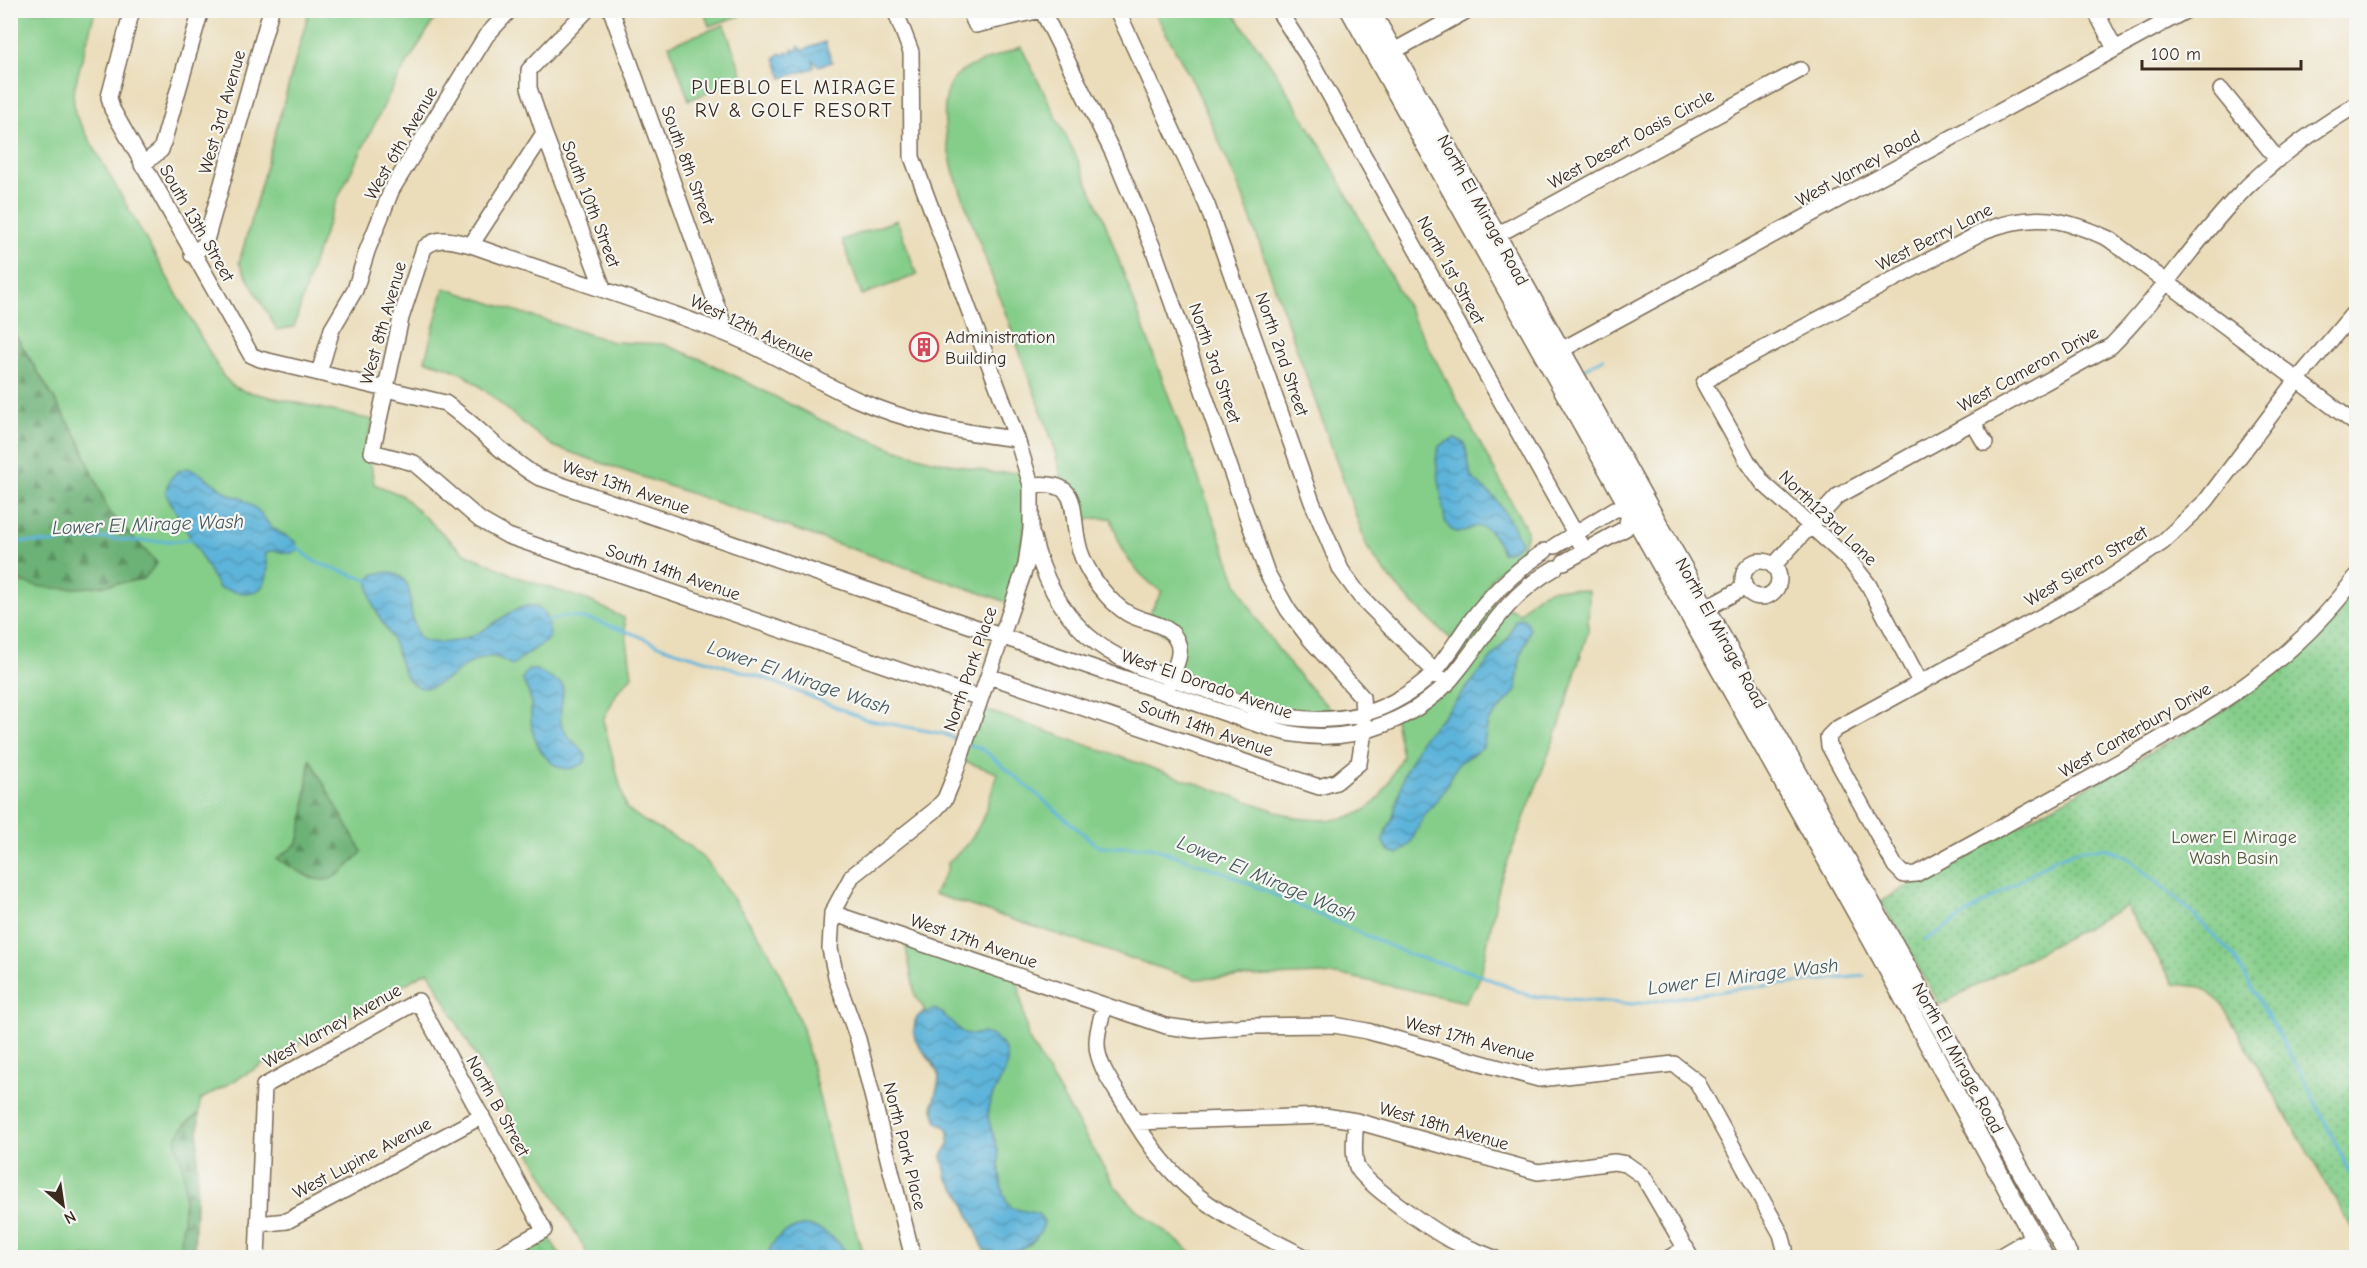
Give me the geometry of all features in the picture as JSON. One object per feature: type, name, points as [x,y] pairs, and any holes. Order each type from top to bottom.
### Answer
[{"type":"main road","name":"North El Mirage Road","points":[[1350,10],[1386,56],[1699,612],[2070,1257]]},
{"type":"main road","name":"North El Mirage Road","points":[[1370,10],[1386,56]]},
{"type":"main road","name":"North El Mirage Road","points":[[1699,612],[2045,1257]]},
{"type":"street","name":"South 13th Street","points":[[132,10],[109,98],[112,109],[192,255],[251,355]]},
{"type":"street","points":[[142,165],[161,150],[201,10]]},
{"type":"street","name":"West 3rd Avenue","points":[[192,255],[204,244],[271,10]]},
{"type":"street","name":"West 6th Avenue","points":[[319,373],[332,329],[355,290],[367,250],[392,189],[486,36],[510,10]]},
{"type":"street","points":[[471,245],[544,133],[529,88],[529,70],[587,10]]},
{"type":"street","name":"South 8th Street","points":[[611,10],[728,334]]},
{"type":"street","name":"North Park Place","points":[[895,10],[910,52],[912,157],[1017,439],[1031,485],[1031,529],[1026,565],[952,782],[939,805],[852,876],[831,913],[830,949],[837,981],[858,1039],[913,1257]]},
{"type":"street","points":[[969,10],[975,26],[1041,10]]},
{"type":"street","name":"North 3rd Street","points":[[1041,10],[1113,153],[1153,248],[1268,573],[1288,610],[1362,698],[1363,716]]},
{"type":"street","name":"North 2nd Street","points":[[1117,10],[1207,205],[1335,559],[1360,596],[1447,684]]},
{"type":"street","name":"North 1st Street","points":[[1278,10],[1315,68],[1585,551]]},
{"type":"street","points":[[1386,56],[1468,10]]},
{"type":"street","points":[[2095,10],[2115,49]]},
{"type":"street","name":"West Varney Road","points":[[1554,354],[2187,10]]},
{"type":"street","name":"West Desert Oasis Circle","points":[[1489,239],[1800,70]]},
{"type":"street","points":[[2221,90],[2278,160]]},
{"type":"street","name":"West Cameron Drive","points":[[1773,566],[1838,496],[2111,346],[2135,322],[2235,198],[2278,160],[2327,122],[2356,105]]},
{"type":"street","name":"South 10th Street","points":[[544,133],[603,288]]},
{"type":"street","name":"West Berry Lane","points":[[1704,383],[1716,374],[1986,230],[2005,223],[2047,218],[2076,223],[2109,238],[2356,424]]},
{"type":"street","name":"West 8th Avenue","points":[[372,452],[384,387],[401,318],[424,248],[433,240],[445,239],[471,245]]},
{"type":"street","name":"West 12th Avenue","points":[[471,245],[603,288],[728,334],[858,400],[888,411],[972,434],[1017,439]]},
{"type":"street","name":"West Sierra Street","points":[[1828,737],[1836,729],[2099,585],[2163,543],[2206,501],[2298,379],[2356,310]]},
{"type":"street","name":"West 13th Avenue","points":[[251,355],[445,403],[472,423],[506,456],[538,477],[1003,635]]},
{"type":"street","name":"North123rd Lane","points":[[1704,383],[1748,462],[1763,483],[1850,561],[1868,584],[1920,682]]},
{"type":"street","points":[[1973,423],[1985,443]]},
{"type":"street","name":"South 14th Avenue","points":[[372,452],[414,463],[480,520],[508,536],[980,698]]},
{"type":"street","points":[[1031,485],[1059,486],[1069,494],[1074,508],[1078,544],[1094,579],[1126,613],[1172,632],[1179,645],[1180,654],[1169,684]]},
{"type":"street","name":"West El Dorado Avenue","points":[[1003,635],[1295,718],[1363,716],[1410,693],[1434,672],[1445,661],[1471,621],[1492,595],[1524,565],[1575,532],[1616,510],[1638,504]]},
{"type":"street","name":"West El Dorado Avenue","points":[[1031,529],[1041,568],[1071,619],[1105,648],[1169,684],[1245,720],[1294,734],[1364,732],[1417,708],[1447,684],[1506,604],[1519,591],[1559,565],[1626,528],[1638,504]]},
{"type":"street","points":[[1762,561],[1773,566],[1779,581],[1769,595],[1758,597],[1745,587],[1744,575],[1750,565],[1762,561]]},
{"type":"street","name":"West Canterbury Drive","points":[[1828,737],[1829,746],[1895,867],[1904,875],[1916,874],[2221,704],[2278,661],[2340,599],[2356,577]]},
{"type":"street","points":[[1699,612],[1745,587]]},
{"type":"street","name":"South 14th Avenue","points":[[989,676],[1319,787],[1336,782],[1351,772],[1359,762],[1364,732],[1363,716]]},
{"type":"street","name":"West 17th Avenue","points":[[831,913],[1167,1026],[1194,1030],[1250,1026],[1334,1025],[1367,1031],[1539,1079],[1674,1064],[1697,1082],[1781,1234],[1785,1249],[1783,1257]]},
{"type":"street","name":"West Varney Avenue","points":[[258,1224],[264,1086],[418,1001]]},
{"type":"street","name":"North B Street","points":[[418,1001],[544,1230],[496,1257]]},
{"type":"street","points":[[1104,1006],[1096,1043],[1100,1059],[1135,1122],[1166,1167],[1194,1194],[1225,1216],[1307,1257]]},
{"type":"street","name":"West Lupine Avenue","points":[[258,1224],[287,1221],[482,1116]]},
{"type":"street","name":"West 18th Avenue","points":[[1135,1122],[1325,1116],[1356,1121],[1538,1172],[1614,1162],[1626,1164],[1643,1176],[1688,1253]]},
{"type":"street","points":[[1356,1121],[1355,1152],[1357,1166],[1362,1176],[1379,1192],[1450,1240],[1494,1257]]},
{"type":"street","points":[[257,1257],[258,1224]]},
{"type":"street","points":[[1997,1257],[2033,1237]]},
{"type":"street","points":[[1669,1257],[1688,1253]]},
{"type":"green space","points":[[11,11],[95,11],[73,93],[75,114],[223,376],[233,386],[244,391],[373,420],[365,448],[370,457],[374,484],[401,495],[463,552],[520,578],[590,601],[624,618],[632,676],[618,691],[603,720],[626,808],[644,821],[690,846],[708,863],[766,946],[803,1029],[835,1164],[864,1257],[589,1257],[428,971],[200,1100],[199,1113],[181,1130],[176,1141],[184,1176],[184,1211],[179,1257],[11,1257],[10,575],[22,584],[157,563],[109,512],[78,438],[11,328]],"holes":[[[310,760],[312,879],[278,859],[294,846],[300,837]]]},
{"type":"green space","points":[[309,11],[443,11],[434,20],[395,83],[336,202],[313,263],[294,327],[277,330],[239,263]]},
{"type":"green space","points":[[704,11],[738,11],[740,16],[709,26]]},
{"type":"green space","points":[[1154,11],[1232,11],[1271,65],[1321,146],[1527,531],[1523,549],[1492,578],[1482,598],[1520,613],[1543,592],[1558,589],[1589,591],[1588,631],[1561,721],[1500,882],[1482,969],[1477,984],[1465,1002],[1346,976],[1320,974],[1194,979],[934,894],[948,868],[948,862],[968,843],[981,822],[997,773],[961,760],[977,707],[1296,818],[1338,819],[1349,817],[1368,808],[1384,791],[1402,756],[1392,703],[1457,644],[1409,599],[1367,547],[1243,197],[1195,86]]},
{"type":"green space","points":[[724,25],[744,79],[689,100],[669,45]]},
{"type":"green space","points":[[1021,47],[1075,154],[1103,217],[1237,583],[1282,655],[1339,718],[1295,718],[1171,677],[1179,645],[1145,621],[1162,592],[1142,576],[1129,560],[1123,551],[1111,518],[1075,519],[1064,489],[1053,443],[954,173],[946,134],[945,105],[953,80],[961,72],[982,61]]},
{"type":"green space","points":[[897,220],[917,275],[862,295],[842,240]]},
{"type":"green space","points":[[444,288],[613,342],[663,344],[703,360],[823,421],[894,449],[932,460],[994,473],[1027,472],[1031,485],[1013,604],[555,447],[464,375],[425,360]]},
{"type":"green space","points":[[11,328],[78,438],[109,512],[157,563],[144,579],[93,587],[57,588],[40,587],[11,575]]},
{"type":"green space","name":"Lower El Mirage Wash Basin","points":[[2356,591],[2356,1235],[2221,1003],[2202,987],[2174,984],[2126,906],[1940,1005],[1881,901],[2209,720],[2287,661],[2340,610]]},
{"type":"green space","points":[[310,759],[362,852],[350,865],[331,879],[314,879],[277,859],[298,843],[304,816]]},
{"type":"green space","points":[[904,937],[1017,976],[1028,1038],[1114,1185],[1136,1209],[1198,1257],[985,1257],[984,1249],[961,1196],[947,1178],[942,1156],[949,1144],[948,1130],[937,1122],[932,1107],[940,1078],[915,1039],[915,1021],[925,1010],[915,995]]},
{"type":"green space","points":[[199,1113],[194,1257],[179,1257],[184,1211],[184,1176],[176,1141],[181,1130]]},
{"type":"green space","points":[[544,1230],[562,1257],[497,1258]]},
{"type":"water","points":[[825,42],[832,62],[819,66],[813,60],[814,68],[782,78],[775,58],[780,53],[784,55],[787,51],[792,53],[792,49],[796,51],[799,46],[803,50]]},
{"type":"water","points":[[1455,438],[1465,444],[1471,477],[1495,498],[1513,525],[1521,543],[1512,551],[1502,553],[1495,538],[1487,529],[1477,527],[1458,533],[1450,529],[1445,521],[1436,459],[1439,446]]},
{"type":"water","points":[[187,468],[196,471],[232,496],[240,497],[259,511],[271,527],[296,542],[298,550],[294,552],[269,551],[265,553],[266,578],[261,588],[256,591],[242,593],[219,588],[166,494],[172,477]]},
{"type":"water","points":[[389,572],[402,578],[408,586],[412,617],[420,639],[442,643],[464,639],[510,613],[531,606],[539,609],[546,618],[550,635],[546,641],[512,665],[495,657],[483,658],[472,662],[439,684],[429,688],[419,687],[410,681],[404,671],[392,639],[370,596],[369,580],[375,574]]},
{"type":"water","points":[[1522,617],[1530,629],[1520,658],[1516,691],[1488,722],[1483,747],[1458,764],[1444,791],[1424,816],[1410,844],[1398,854],[1389,851],[1382,841],[1393,817],[1404,774],[1423,737],[1508,638],[1515,620]]},
{"type":"water","points":[[528,670],[536,670],[562,684],[560,717],[562,727],[586,756],[585,762],[576,767],[568,769],[553,764],[541,751],[532,728],[530,696],[522,679]]},
{"type":"water","points":[[934,1009],[942,1013],[964,1034],[983,1033],[994,1037],[1003,1046],[1007,1055],[1004,1074],[990,1101],[988,1111],[998,1151],[1002,1188],[1011,1208],[1039,1214],[1044,1222],[1041,1231],[1028,1245],[1012,1252],[1002,1253],[984,1249],[961,1196],[947,1178],[942,1156],[949,1144],[948,1130],[937,1122],[934,1106],[939,1082],[938,1073],[916,1040],[914,1033],[918,1016]]},
{"type":"water","points":[[802,1226],[817,1228],[830,1235],[849,1257],[767,1257],[772,1245],[780,1236]]},
{"type":"waterway","points":[[1586,368],[1604,358]]},
{"type":"waterway","name":"Lower El Mirage Wash","points":[[10,541],[49,543],[104,538],[132,541],[177,541],[195,538]]},
{"type":"waterway","name":"Lower El Mirage Wash","points":[[296,546],[315,562],[370,581]]},
{"type":"waterway","name":"Lower El Mirage Wash","points":[[543,622],[566,616],[593,620],[663,647],[767,679],[865,719],[944,734],[961,741]]},
{"type":"waterway","name":"Lower El Mirage Wash","points":[[970,745],[984,750],[1099,847],[1151,847],[1225,873],[1410,955],[1475,973],[1530,996],[1633,1004],[1737,989],[1864,976]]},
{"type":"waterway","name":"Lower El Mirage Wash","points":[[1925,940],[2053,860],[2080,850],[2104,848],[2126,856],[2182,903],[2233,955],[2302,1075],[2356,1185]]},
{"type":"place","name":"Administration Building","points":[[924,347]]},
{"type":"district","name":"PUEBLO EL MIRAGE RV & GOLF RESORT","points":[[794,98]]}]
